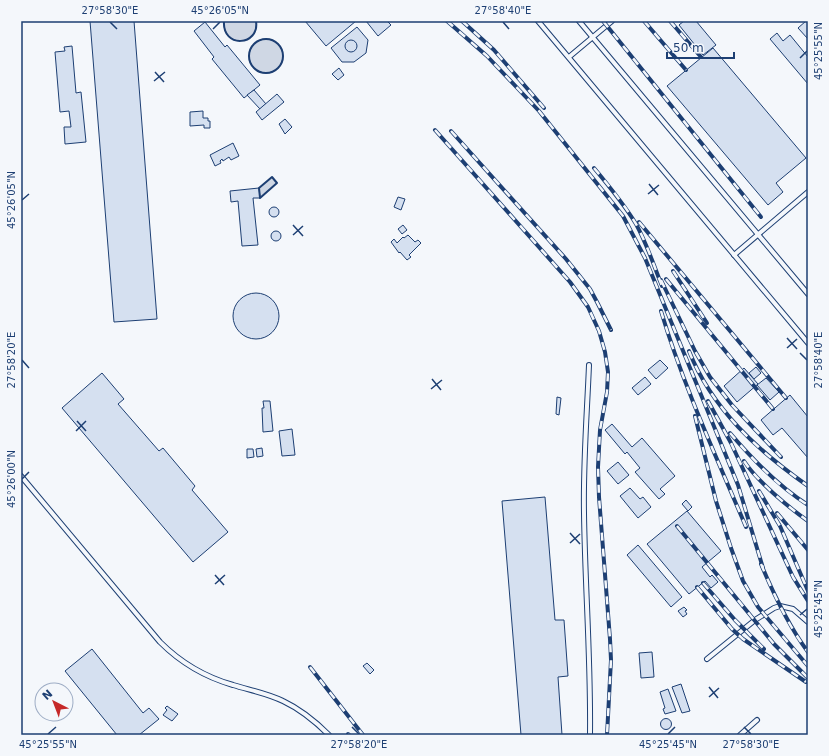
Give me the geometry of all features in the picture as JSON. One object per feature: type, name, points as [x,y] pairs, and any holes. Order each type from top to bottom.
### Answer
[{"type":"lane","points":[[538,21],[808,343]]},
{"type":"lane","points":[[579,21],[808,294]]},
{"type":"lane","points":[[568,57],[612,21]]},
{"type":"lane","points":[[734,255],[808,192]]},
{"type":"lane","points":[[589,365],[584,461],[584,512],[590,648],[590,735]]},
{"type":"lane","points":[[21,476],[160,642],[176,658],[206,675],[270,696],[286,703],[307,716],[329,735]]},
{"type":"lane","points":[[707,659],[755,620],[774,608],[780,606],[793,609],[808,622]]},
{"type":"lane","points":[[740,735],[757,720]]},
{"type":"shaded area","points":[[224,21],[256,21],[256,29],[247,39],[241,41],[234,40],[225,30]]},
{"type":"shaded area","points":[[266,39],[278,44],[283,56],[278,68],[266,73],[254,68],[249,56],[254,44]]},
{"type":"shaded area","points":[[272,177],[277,183],[260,198],[259,188]]},
{"type":"building","points":[[90,21],[134,21],[157,319],[114,322]]},
{"type":"building","points":[[305,21],[356,21],[326,46]]},
{"type":"building","points":[[366,21],[387,21],[391,25],[378,36]]},
{"type":"building","points":[[684,21],[696,21],[716,45],[703,55],[679,25]]},
{"type":"building","points":[[808,21],[808,39],[798,28]]},
{"type":"building","points":[[205,22],[225,47],[227,45],[260,85],[244,98],[212,59],[214,57],[194,31]]},
{"type":"building","points":[[357,27],[368,40],[366,53],[354,62],[342,62],[331,48]]},
{"type":"building","points":[[777,33],[783,41],[790,35],[808,57],[808,84],[770,39]]},
{"type":"building","points":[[349,40],[353,40],[357,46],[353,52],[349,52],[345,48],[345,44]]},
{"type":"building","points":[[72,46],[76,93],[81,92],[86,142],[65,144],[64,127],[71,127],[69,111],[60,112],[55,52],[65,51],[64,47]]},
{"type":"building","points":[[713,48],[806,158],[776,183],[783,192],[768,205],[667,86]]},
{"type":"building","points":[[339,68],[344,75],[338,80],[332,74]]},
{"type":"building","points":[[254,90],[266,104],[260,109],[247,95]]},
{"type":"building","points":[[277,94],[284,102],[262,120],[256,112]]},
{"type":"building","points":[[203,111],[203,118],[208,118],[208,121],[210,121],[210,128],[204,128],[204,125],[190,126],[190,112]]},
{"type":"building","points":[[285,119],[292,127],[285,134],[279,124]]},
{"type":"building","points":[[233,143],[239,156],[231,160],[229,157],[223,161],[222,159],[220,161],[221,163],[215,166],[210,155]]},
{"type":"building","points":[[259,188],[260,198],[253,198],[258,245],[242,246],[238,201],[231,202],[230,191]]},
{"type":"building","points":[[398,197],[405,199],[401,210],[394,207]]},
{"type":"building","points":[[272,207],[276,207],[278,208],[278,216],[272,217],[269,214],[269,210]]},
{"type":"building","points":[[403,225],[407,230],[402,234],[398,229]]},
{"type":"building","points":[[274,231],[278,231],[280,232],[280,240],[274,241],[271,238],[271,234]]},
{"type":"building","points":[[408,235],[415,242],[418,240],[421,243],[409,255],[411,257],[407,260],[400,252],[399,253],[391,242],[394,239],[397,243],[403,237],[404,238]]},
{"type":"building","points":[[256,293],[269,297],[275,303],[279,316],[275,329],[269,335],[256,339],[243,335],[237,329],[233,316],[237,303],[243,297]]},
{"type":"building","points":[[660,360],[668,368],[656,379],[648,370]]},
{"type":"building","points":[[756,367],[761,373],[754,379],[749,373]]},
{"type":"building","points":[[744,368],[758,384],[737,402],[724,386]]},
{"type":"building","points":[[102,373],[124,399],[118,404],[159,451],[163,448],[195,486],[192,490],[228,532],[193,562],[62,408]]},
{"type":"building","points":[[645,377],[651,384],[638,395],[632,388]]},
{"type":"building","points":[[766,378],[779,392],[770,400],[757,385]]},
{"type":"building","points":[[790,395],[808,417],[808,458],[782,428],[773,435],[761,420]]},
{"type":"building","points":[[557,397],[561,398],[559,415],[556,414]]},
{"type":"building","points":[[263,401],[270,401],[273,431],[263,432]]},
{"type":"building","points":[[612,424],[632,447],[642,438],[675,476],[660,489],[665,494],[659,499],[635,472],[640,468],[627,452],[625,454],[605,430]]},
{"type":"building","points":[[292,429],[295,455],[282,456],[279,431]]},
{"type":"building","points":[[262,448],[263,456],[257,457],[256,449]]},
{"type":"building","points":[[247,449],[253,449],[254,457],[247,458]]},
{"type":"building","points":[[618,462],[629,475],[618,484],[607,471]]},
{"type":"building","points":[[630,488],[640,499],[643,497],[651,507],[638,518],[620,496]]},
{"type":"building","points":[[545,497],[555,620],[564,620],[568,676],[558,677],[562,735],[521,735],[502,501]]},
{"type":"building","points":[[686,500],[692,507],[688,511],[682,504]]},
{"type":"building","points":[[687,511],[721,551],[702,567],[710,577],[712,575],[718,582],[711,588],[705,581],[689,594],[647,544]]},
{"type":"building","points":[[638,545],[682,597],[671,607],[627,555]]},
{"type":"building","points":[[684,607],[687,610],[685,611],[687,614],[683,617],[678,611]]},
{"type":"building","points":[[92,649],[143,713],[149,708],[159,719],[139,735],[117,735],[65,671]]},
{"type":"building","points":[[652,652],[654,677],[641,678],[639,653]]},
{"type":"building","points":[[367,663],[374,670],[370,674],[363,666]]},
{"type":"building","points":[[681,684],[690,711],[682,713],[672,687]]},
{"type":"building","points":[[668,689],[676,711],[665,714],[663,709],[665,708],[660,692]]},
{"type":"building","points":[[167,706],[178,714],[172,721],[163,715],[167,710],[165,708]]},
{"type":"building","points":[[666,718],[670,720],[672,724],[670,728],[666,730],[662,728],[660,724],[662,720]]},
{"type":"railway","points":[[447,21],[487,56],[539,111],[623,216],[645,258],[738,485],[763,568]]},
{"type":"railway","points":[[462,21],[494,50],[544,108]]},
{"type":"railway","points":[[603,21],[761,217]]},
{"type":"railway","points":[[644,21],[686,70]]},
{"type":"railway","points":[[670,21],[701,57]]},
{"type":"railway","points":[[435,130],[570,282],[588,307],[599,331],[605,352],[608,372],[607,392],[600,430],[598,467],[611,660],[607,735]]},
{"type":"railway","points":[[451,131],[566,259],[590,289],[611,330]]},
{"type":"railway","points":[[594,168],[611,188],[636,224],[647,247],[662,286]]},
{"type":"railway","points":[[639,222],[786,398]]},
{"type":"railway","points":[[673,271],[707,323]]},
{"type":"railway","points":[[666,279],[773,409]]},
{"type":"railway","points":[[661,280],[695,351],[710,377],[732,405],[781,457]]},
{"type":"railway","points":[[661,311],[679,366],[746,527]]},
{"type":"railway","points":[[689,351],[710,392],[738,427],[789,473],[808,486]]},
{"type":"railway","points":[[708,401],[731,443],[793,577],[808,601]]},
{"type":"railway","points":[[695,416],[716,501],[743,581],[758,607],[808,666]]},
{"type":"railway","points":[[730,433],[766,472],[786,490],[808,505]]},
{"type":"railway","points":[[744,461],[773,493],[791,509],[808,521]]},
{"type":"railway","points":[[759,491],[780,526],[808,591]]},
{"type":"railway","points":[[777,513],[808,550]]},
{"type":"railway","points":[[677,526],[774,644],[808,678]]},
{"type":"railway","points":[[761,564],[782,610],[808,652]]},
{"type":"railway","points":[[703,583],[735,620],[764,649]]},
{"type":"railway","points":[[697,587],[732,629],[743,639],[806,682]]},
{"type":"railway","points":[[310,667],[363,735]]},
{"type":"wall","points":[[224,21],[225,30],[229,36],[234,40],[241,41],[252,35],[256,29],[256,21]]},
{"type":"wall","points":[[266,39],[278,44],[283,56],[278,68],[266,73],[254,68],[249,56],[254,44],[266,39]]},
{"type":"wall","points":[[272,177],[277,183],[260,198],[259,188],[272,177]]}]
